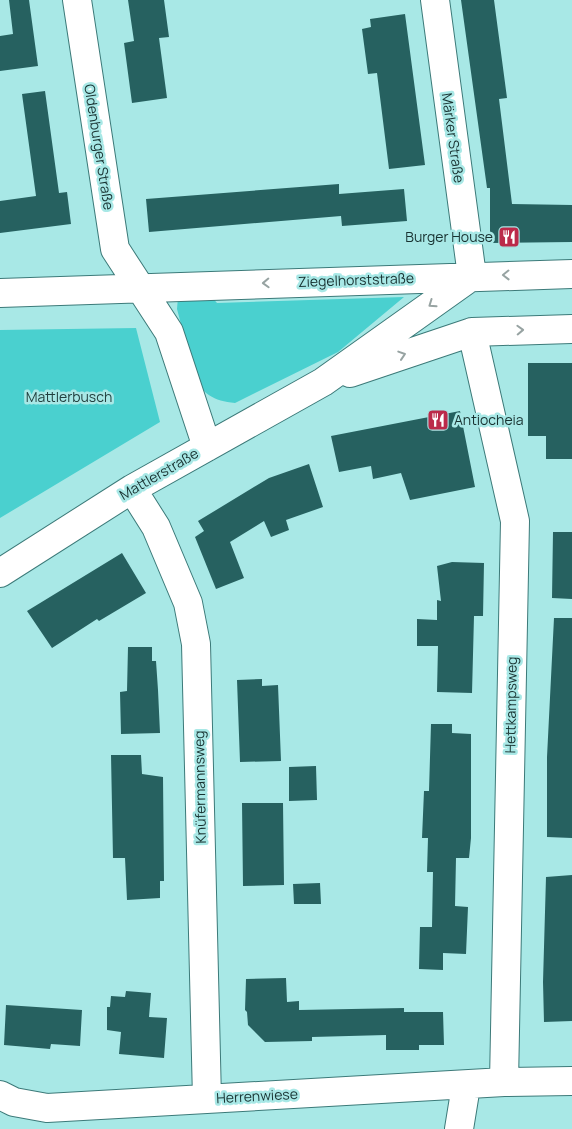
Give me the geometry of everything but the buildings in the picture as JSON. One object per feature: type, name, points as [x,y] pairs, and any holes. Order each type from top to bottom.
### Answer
[{"type":"street","name":"Oldenburger Straße","points":[[77,0],[115,249],[140,288]]},
{"type":"street","name":"Märker Straße","points":[[435,0],[472,276]]},
{"type":"street","name":"Ziegelhorststraße","points":[[0,293],[572,274]]},
{"type":"street","name":"Mattlerstraße","points":[[0,573],[132,489],[323,382],[472,276]]},
{"type":"street","points":[[140,288],[169,332],[207,447]]},
{"type":"street","name":"Mattlerstraße","points":[[323,382],[472,332],[572,328]]},
{"type":"street","name":"Hettkampsweg","points":[[472,332],[515,521],[504,1082]]},
{"type":"street","name":"Knüfermannsweg","points":[[132,489],[156,528],[188,603],[196,644],[207,1099]]},
{"type":"street","name":"Herrenwiese","points":[[0,1095],[48,1118],[207,1099],[466,1086],[504,1082],[572,1081]]},
{"type":"street","points":[[459,1129],[466,1086]]},
{"type":"green space","points":[[204,288],[217,303],[404,297],[338,352],[235,403],[209,395],[200,387],[194,374],[177,309],[178,297]]},
{"type":"green space","name":"Mattlerbusch","points":[[136,328],[160,422],[0,518],[0,330]]},
{"type":"place","name":"Burger House","points":[[509,237]]},
{"type":"place","name":"Antiocheia","points":[[438,420]]}]
